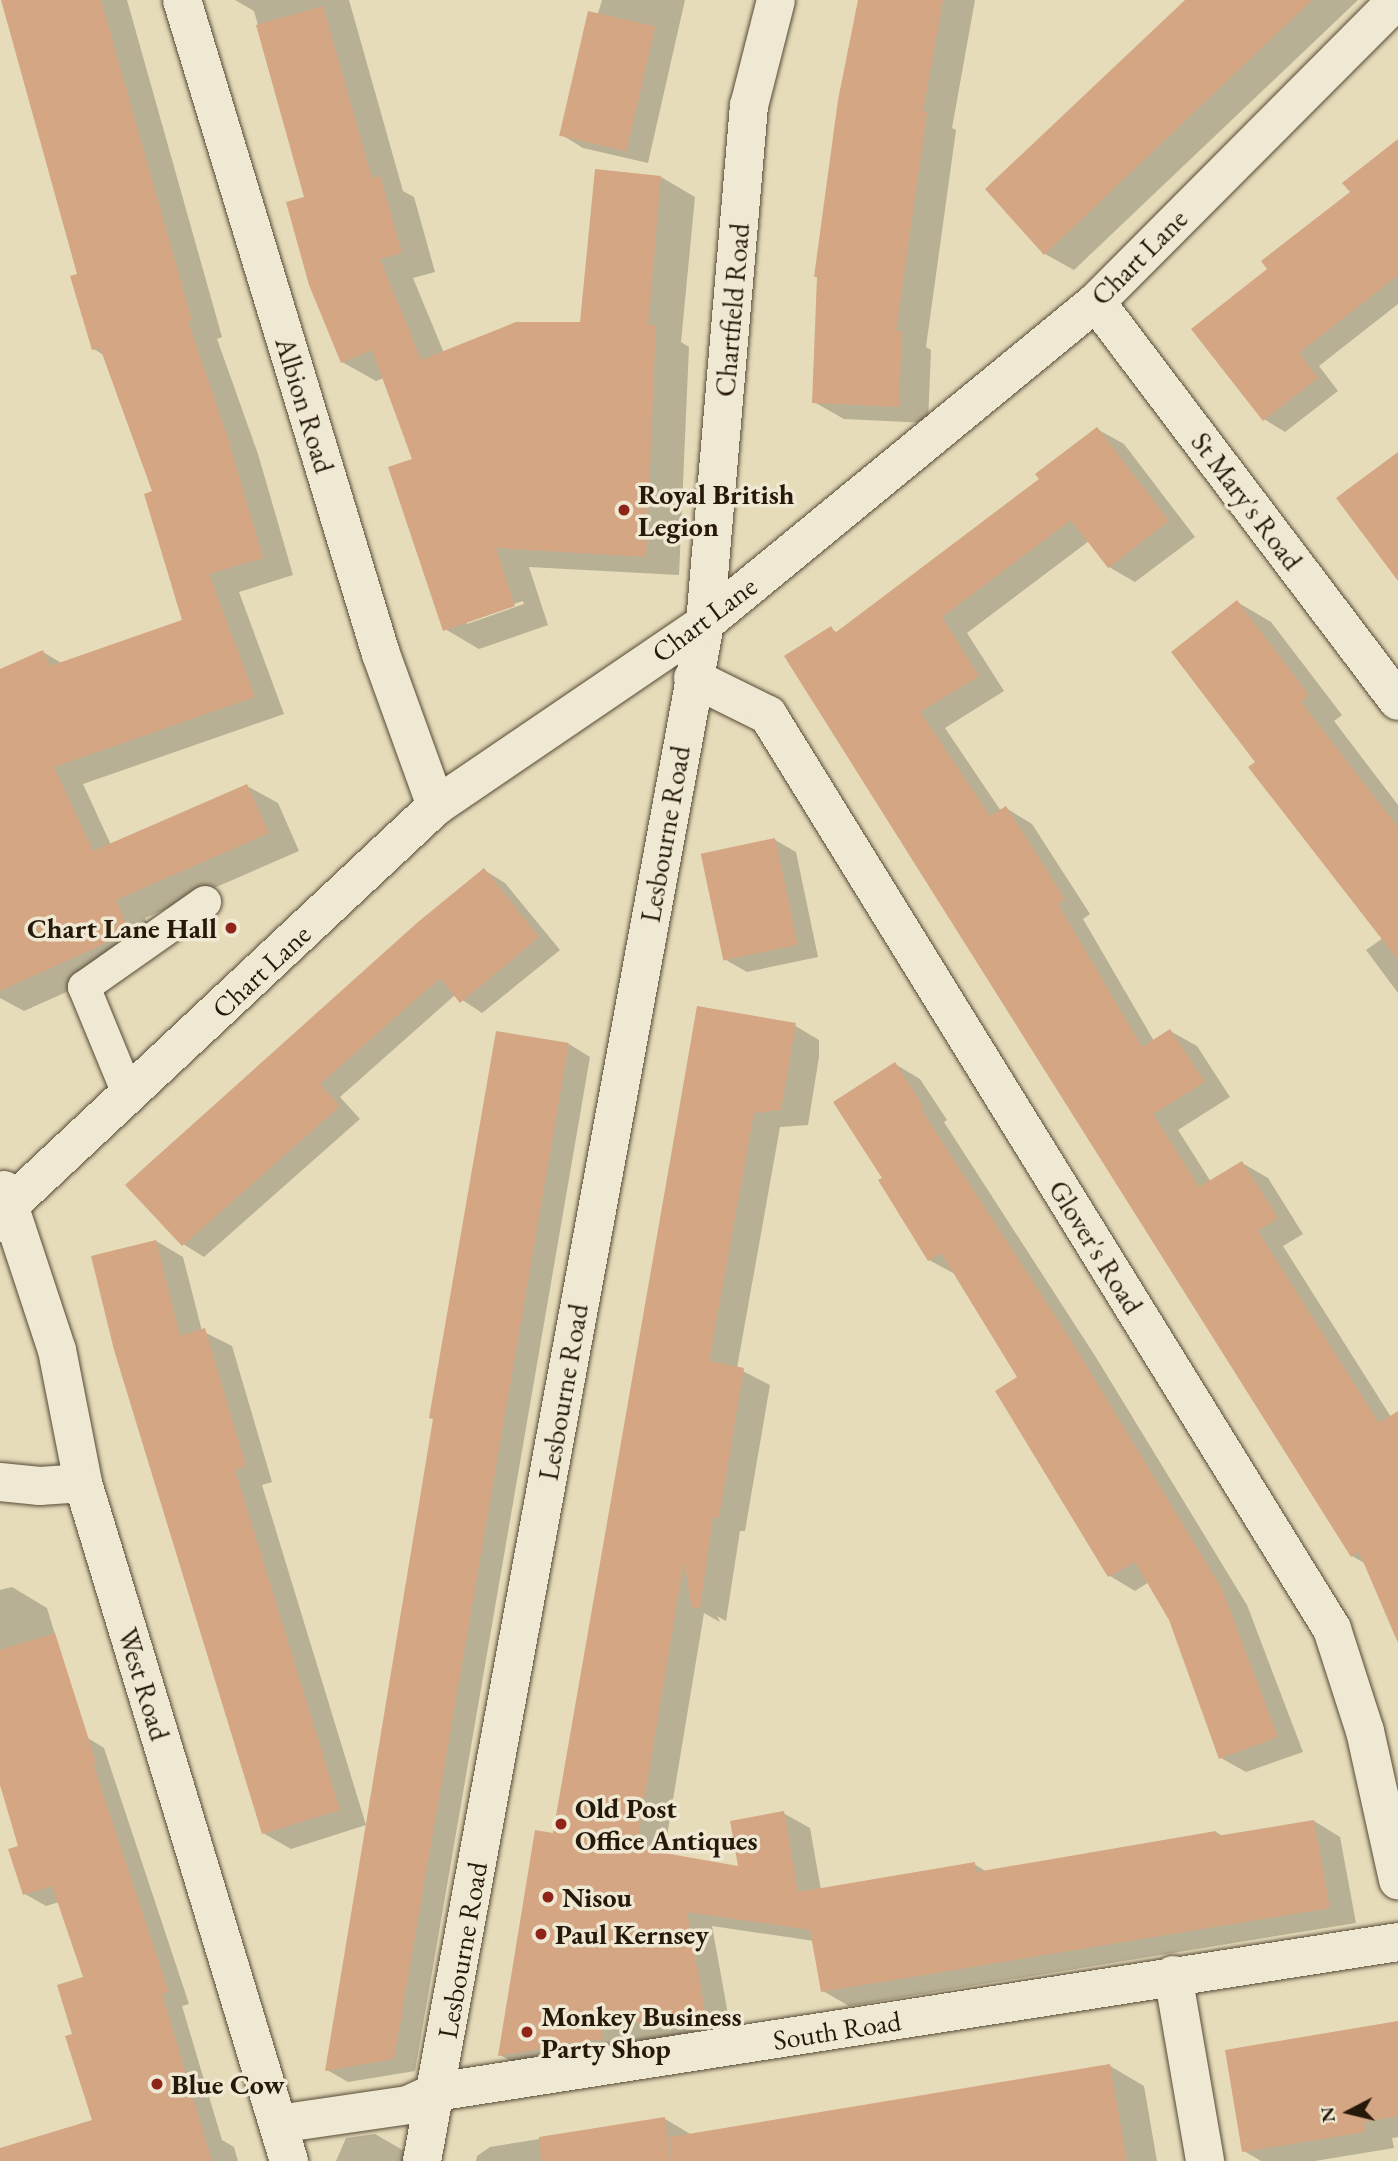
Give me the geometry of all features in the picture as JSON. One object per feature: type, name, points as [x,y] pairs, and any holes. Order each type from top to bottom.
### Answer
[{"type":"street","name":"Albion Road","points":[[182,0],[377,640],[436,806]]},
{"type":"street","name":"Chartfield Road","points":[[705,623],[749,106],[776,0]]},
{"type":"street","name":"Chart Lane","points":[[3,1203],[129,1096],[436,806],[705,623],[1096,302],[1396,0]]},
{"type":"street","name":"St Mary's Road","points":[[1096,302],[1398,701]]},
{"type":"street","name":"Lesbourne Road","points":[[422,2161],[705,623]]},
{"type":"street","name":"Glover's Road","points":[[693,678],[768,715],[1332,1629],[1364,1731],[1398,1880]]},
{"type":"street","name":"West Road","points":[[3,1203],[57,1350],[83,1483],[289,2161]]},
{"type":"street","points":[[0,1482],[40,1486],[83,1483]]},
{"type":"street","name":"South Road","points":[[278,2124],[408,2105],[436,2092],[473,2089],[1398,1941]]},
{"type":"street","points":[[1173,1975],[1205,2161]]},
{"type":"lane","points":[[129,1096],[84,987],[205,902]]},
{"type":"building","points":[[1,0],[101,0],[192,320],[188,321],[227,435],[263,558],[209,574],[255,697],[54,767],[93,851],[247,784],[269,833],[116,900],[130,932],[0,991],[0,669],[43,650],[50,666],[182,620],[144,494],[152,491],[100,348],[92,350],[70,276],[77,274]]},
{"type":"building","points":[[858,0],[943,0],[923,111],[927,112],[896,331],[902,331],[899,407],[812,403],[817,277],[814,277],[838,100]]},
{"type":"building","points":[[1185,0],[1312,0],[1044,255],[985,189]]},
{"type":"building","points":[[323,6],[372,178],[380,176],[402,253],[380,259],[421,360],[516,322],[580,322],[595,169],[661,176],[648,325],[656,325],[646,557],[496,548],[515,606],[443,631],[388,467],[412,459],[372,350],[341,363],[309,285],[286,202],[304,197],[256,25]]},
{"type":"building","points":[[588,11],[655,27],[626,151],[559,136]]},
{"type":"building","points":[[1398,139],[1398,275],[1299,353],[1318,378],[1263,421],[1191,329],[1267,269],[1261,261],[1350,192],[1342,183]]},
{"type":"building","points":[[1097,427],[1169,521],[1108,568],[1071,520],[942,617],[979,676],[920,712],[990,816],[1006,806],[1065,899],[1058,904],[1142,1047],[1170,1029],[1205,1082],[1153,1114],[1199,1187],[1242,1161],[1278,1218],[1258,1231],[1379,1423],[1398,1411],[1398,1643],[1359,1552],[1351,1557],[784,656],[831,626],[835,633],[1039,479],[1035,474]]},
{"type":"building","points":[[1398,452],[1398,581],[1336,498]]},
{"type":"building","points":[[1237,600],[1309,695],[1301,702],[1398,827],[1398,960],[1248,767],[1255,762],[1171,652]]},
{"type":"building","points":[[775,838],[798,945],[723,960],[701,854]]},
{"type":"building","points":[[484,868],[539,937],[460,1003],[440,978],[320,1084],[340,1106],[182,1246],[125,1185],[418,922]]},
{"type":"building","points":[[697,1006],[796,1023],[781,1110],[754,1113],[709,1361],[744,1368],[719,1517],[713,1517],[700,1608],[692,1608],[684,1562],[636,1848],[738,1866],[730,1821],[784,1811],[798,1892],[975,1862],[976,1872],[1216,1831],[1217,1836],[1314,1820],[1330,1908],[821,1992],[810,1930],[687,1912],[705,2011],[602,2029],[603,2039],[498,2056],[535,1830],[553,1833]]},
{"type":"building","points":[[496,1031],[569,1043],[394,2059],[325,2071],[433,1419],[429,1418]]},
{"type":"building","points":[[895,1062],[923,1106],[920,1108],[1072,1342],[1222,1589],[1278,1737],[1219,1759],[1169,1620],[1135,1562],[1108,1577],[995,1391],[1017,1377],[941,1253],[928,1261],[878,1180],[882,1178],[833,1102]]},
{"type":"building","points":[[156,1240],[180,1336],[205,1328],[246,1466],[235,1470],[340,1810],[262,1834],[114,1350],[91,1256]]},
{"type":"building","points":[[55,1633],[96,1762],[93,1763],[169,1992],[162,1994],[212,2161],[0,2161],[0,2148],[92,2120],[65,2036],[72,2034],[57,1985],[83,1977],[52,1886],[23,1895],[8,1849],[18,1846],[0,1785],[0,1650]]},
{"type":"building","points":[[1398,2021],[1398,2116],[1364,2122],[1365,2132],[1242,2152],[1225,2050]]},
{"type":"building","points":[[1110,2064],[1127,2161],[672,2161],[670,2137]]},
{"type":"building","points":[[665,2117],[671,2161],[541,2161],[539,2137]]},
{"type":"place","name":"Royal British Legion","points":[[624,510]]},
{"type":"place","name":"Chart Lane Hall","points":[[231,928]]},
{"type":"place","name":"Old Post Office Antiques","points":[[561,1824]]},
{"type":"place","name":"Nisou","points":[[548,1897]]},
{"type":"place","name":"Paul Kernsey","points":[[541,1934]]},
{"type":"place","name":"Monkey Business Party Shop","points":[[527,2032]]},
{"type":"place","name":"Blue Cow","points":[[157,2084]]}]
